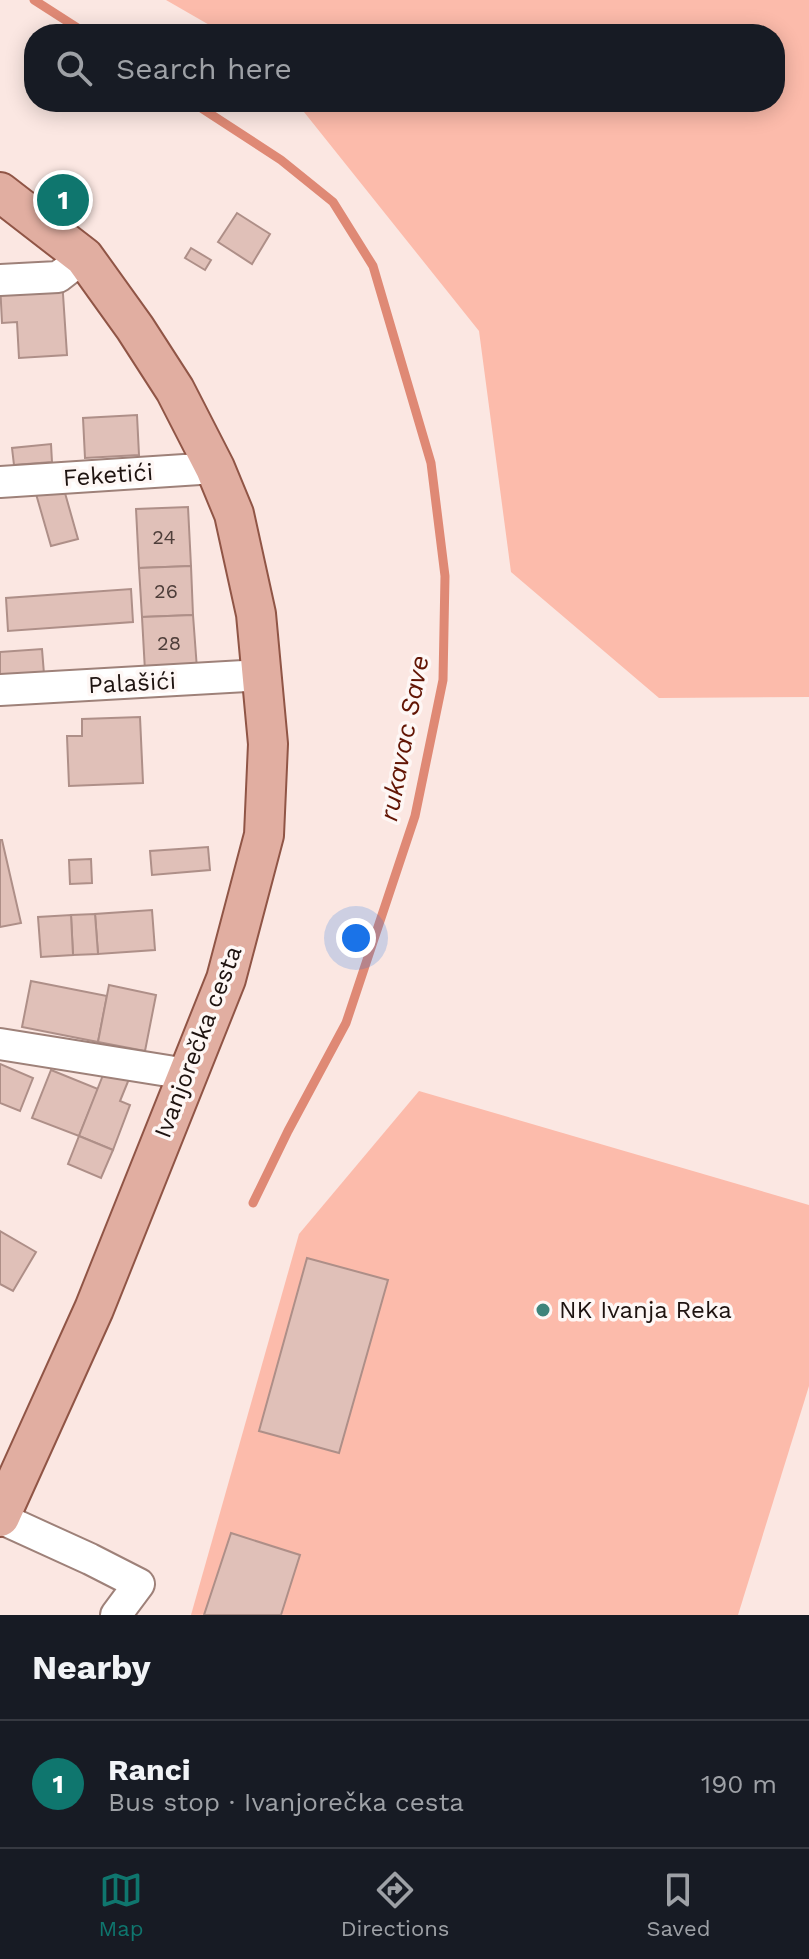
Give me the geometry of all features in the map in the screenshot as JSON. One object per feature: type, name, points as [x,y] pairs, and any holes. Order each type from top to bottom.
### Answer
[{"type":"main road","name":"Ivanjorečka cesta","points":[[0,192],[84,257],[175,390],[215,468],[234,514],[256,614],[268,744],[264,835],[226,979],[94,1309],[0,1518]]},
{"type":"street","points":[[0,280],[58,277],[84,257]]},
{"type":"street","name":"Feketići","points":[[0,482],[215,468]]},
{"type":"street","name":"Palašići","points":[[0,690],[263,675]]},
{"type":"street","points":[[0,1044],[187,1074]]},
{"type":"street","points":[[0,1518],[139,1584],[116,1615]]},
{"type":"shaded area","points":[[166,0],[809,0],[809,697],[659,698],[511,572],[479,331],[304,112],[785,112],[785,24],[208,24]]},
{"type":"shaded area","name":"NK Ivanja Reka","points":[[419,1091],[809,1205],[809,1386],[738,1615],[191,1615],[299,1234]]},
{"type":"building","points":[[237,213],[270,234],[252,264],[218,242]]},
{"type":"building","points":[[191,248],[211,260],[205,270],[185,258]]},
{"type":"building","points":[[62,279],[67,355],[19,358],[17,322],[2,323],[0,283]]},
{"type":"building","points":[[137,415],[139,455],[85,458],[83,418]]},
{"type":"building","points":[[51,444],[52,462],[14,465],[12,448]]},
{"type":"building","points":[[63,486],[78,539],[51,546],[36,494]]},
{"type":"building","points":[[188,507],[191,566],[139,568],[136,509]]},
{"type":"building","points":[[191,566],[193,615],[142,617],[139,568]]},
{"type":"building","points":[[131,589],[133,622],[8,631],[6,598]]},
{"type":"building","points":[[193,615],[197,669],[145,671],[142,617]]},
{"type":"building","points":[[42,649],[44,674],[0,678],[0,652]]},
{"type":"building","points":[[140,717],[143,783],[69,786],[67,736],[82,736],[82,719]]},
{"type":"building","points":[[0,840],[21,923],[0,927]]},
{"type":"building","points":[[208,847],[210,870],[152,875],[150,851]]},
{"type":"building","points":[[91,859],[92,883],[70,884],[69,860]]},
{"type":"building","points":[[152,910],[155,950],[98,954],[95,914]]},
{"type":"building","points":[[95,914],[98,954],[73,955],[71,915]]},
{"type":"building","points":[[71,915],[73,955],[41,957],[38,917]]},
{"type":"building","points":[[31,981],[107,996],[98,1042],[22,1027]]},
{"type":"building","points":[[109,985],[156,995],[145,1051],[98,1042]]},
{"type":"building","points":[[0,1064],[33,1078],[20,1111],[0,1103]]},
{"type":"building","points":[[51,1070],[98,1089],[79,1136],[32,1118]]},
{"type":"building","points":[[105,1070],[129,1079],[120,1101],[130,1105],[113,1150],[79,1136]]},
{"type":"building","points":[[79,1136],[113,1150],[101,1178],[68,1164]]},
{"type":"building","points":[[0,1231],[36,1252],[13,1291],[0,1284]]},
{"type":"building","points":[[307,1258],[388,1280],[339,1453],[259,1431]]},
{"type":"building","points":[[231,1533],[300,1555],[281,1615],[204,1615]]},
{"type":"waterway","name":"rukavac Save","points":[[34,0],[71,24]]},
{"type":"waterway","name":"rukavac Save","points":[[207,112],[281,160],[333,202],[373,266],[431,463],[445,576],[443,680],[415,816],[346,1023],[253,1203]]},
{"type":"place","name":"Ranci","points":[[63,200]]},
{"type":"place","name":"NK Ivanja Reka","points":[[543,1310]]}]
